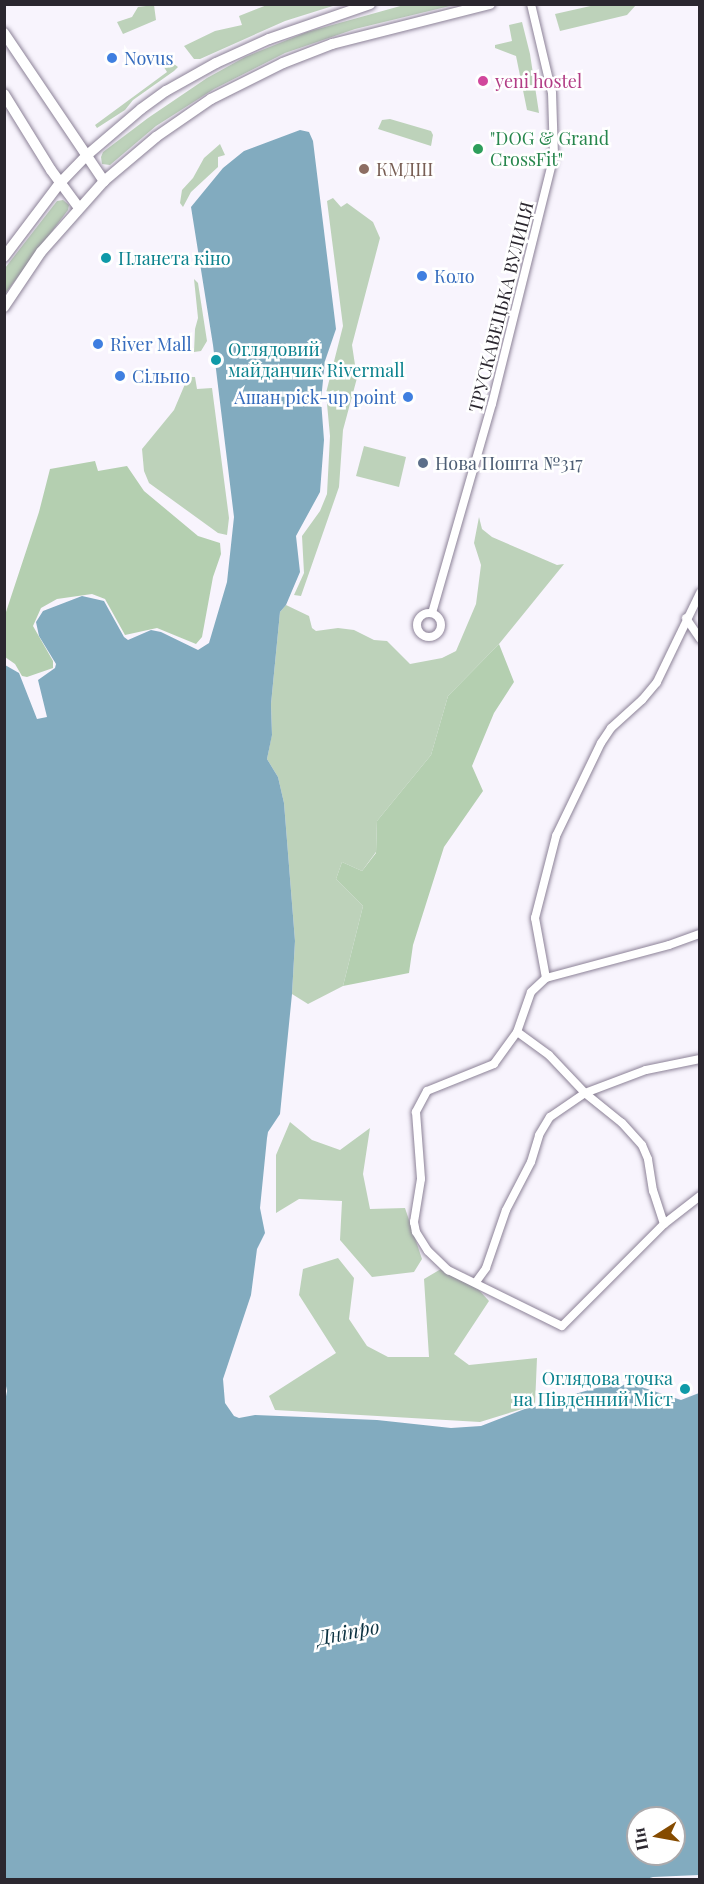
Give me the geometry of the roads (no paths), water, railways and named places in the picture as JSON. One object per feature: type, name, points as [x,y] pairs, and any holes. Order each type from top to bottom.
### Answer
[{"type":"main road","points":[[4,257],[60,183],[86,156],[141,109],[206,68],[298,27],[370,4]]},
{"type":"main road","points":[[4,306],[41,252],[104,181],[179,120],[216,96],[309,52],[369,34],[490,4]]},
{"type":"main road","points":[[4,33],[104,181]]},
{"type":"main road","points":[[4,94],[60,183],[79,208]]},
{"type":"street","name":"ТРУСКАВЕЦЬКА ВУЛИЦЯ","points":[[432,613],[492,404],[554,156],[552,93],[531,4]]},
{"type":"street","points":[[546,978],[535,918],[556,836],[601,743],[611,728],[642,700],[657,682],[699,593]]},
{"type":"street","points":[[686,618],[699,639]]},
{"type":"street","points":[[699,934],[669,945],[546,978],[531,992],[517,1032],[494,1064],[427,1091],[416,1112],[421,1179],[414,1210],[416,1232],[439,1264],[476,1282],[518,1307],[562,1326],[664,1224],[699,1196]]},
{"type":"street","points":[[517,1032],[549,1055],[585,1093],[622,1122],[642,1145],[648,1159],[653,1191],[664,1224]]},
{"type":"street","points":[[476,1282],[486,1268],[506,1210],[531,1162],[539,1135],[550,1117],[585,1093],[646,1070],[699,1059]]},
{"type":"water","name":"Дніпро","points":[[300,130],[309,132],[313,141],[336,329],[325,361],[321,400],[324,440],[320,492],[296,536],[300,572],[286,605],[280,612],[271,704],[272,735],[267,759],[278,777],[284,803],[295,941],[292,994],[280,1114],[268,1132],[267,1138],[260,1208],[265,1233],[257,1249],[251,1295],[223,1379],[225,1403],[234,1416],[239,1418],[255,1415],[377,1420],[451,1428],[481,1426],[535,1405],[600,1387],[632,1384],[681,1400],[699,1393],[699,1875],[653,1877],[643,1880],[5,1879],[4,1407],[7,1391],[4,1376],[5,665],[19,673],[37,719],[47,717],[38,680],[55,668],[56,664],[39,636],[36,622],[43,611],[82,596],[104,601],[124,637],[128,640],[151,630],[161,632],[198,650],[209,643],[227,582],[234,517],[213,345],[191,207],[223,168],[244,151]]},
{"type":"place","name":"Novus","points":[[112,58]]},
{"type":"place","name":"yeni hostel","points":[[483,81]]},
{"type":"place","name":"\"DOG & Grand CrossFit\"","points":[[478,149]]},
{"type":"place","name":"КМДШ","points":[[364,169]]},
{"type":"place","name":"Планета кіно","points":[[106,258]]},
{"type":"place","name":"Коло","points":[[422,276]]},
{"type":"place","name":"River Mall","points":[[98,344]]},
{"type":"place","name":"Оглядовий майданчик Rivermall","points":[[216,360]]},
{"type":"place","name":"Сільпо","points":[[120,376]]},
{"type":"place","name":"Ашан pick-up point","points":[[408,397]]},
{"type":"place","name":"Нова Пошта №317","points":[[423,463]]},
{"type":"place","name":"Оглядова точка на Південний Міст","points":[[685,1389]]}]
